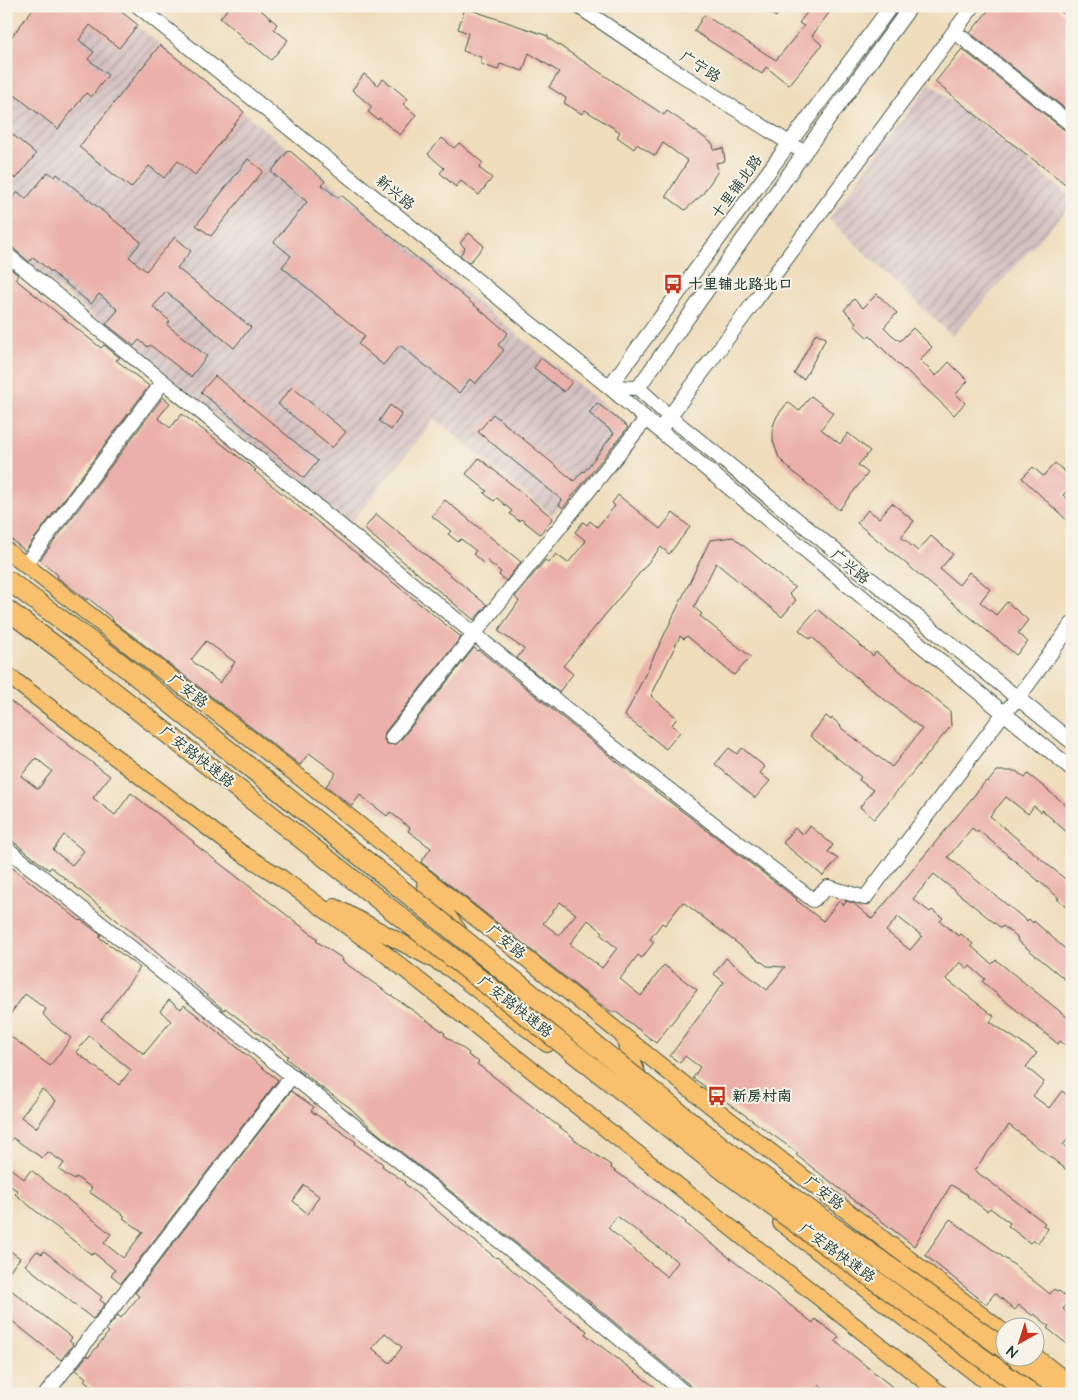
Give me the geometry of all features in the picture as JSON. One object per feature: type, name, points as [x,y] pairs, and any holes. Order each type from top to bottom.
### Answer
[{"type":"highway","name":"广安路快速路","points":[[6,579],[127,669],[722,1147],[996,1343]]},
{"type":"highway","name":"广安路快速路","points":[[6,609],[61,650],[724,1172],[1031,1394]]},
{"type":"highway","points":[[1030,1368],[1067,1394]]},
{"type":"main road","name":"广安路","points":[[6,550],[293,772],[710,1105],[996,1326]]},
{"type":"main road","points":[[6,674],[240,852],[280,877],[449,968],[1002,1394]]},
{"type":"main road","points":[[410,865],[487,967],[1031,1394]]},
{"type":"main road","points":[[280,877],[384,953],[941,1394]]},
{"type":"main road","points":[[622,1035],[643,1090]]},
{"type":"main road","points":[[1046,1365],[1072,1385]]},
{"type":"street","name":"新兴路","points":[[138,6],[610,387]]},
{"type":"street","name":"十里铺北路","points":[[610,387],[891,6]]},
{"type":"street","points":[[610,387],[638,388],[804,153],[911,6]]},
{"type":"street","points":[[659,430],[974,6]]},
{"type":"street","name":"广宁路","points":[[578,7],[652,56],[790,142],[804,153]]},
{"type":"street","points":[[955,32],[1072,126]]},
{"type":"street","points":[[6,254],[612,746],[813,900],[828,887],[865,898],[1003,714],[1018,698],[1072,624]]},
{"type":"street","points":[[25,565],[163,382]]},
{"type":"street","name":"广兴路","points":[[610,387],[659,430],[1072,769]]},
{"type":"street","name":"广兴路","points":[[638,388],[670,417],[1072,742]]},
{"type":"street","points":[[392,737],[646,419]]},
{"type":"street","points":[[6,848],[572,1299],[686,1394]]},
{"type":"street","points":[[46,1394],[292,1076]]},
{"type":"shaded area","points":[[113,6],[626,423],[552,515],[435,419],[350,524],[6,245],[6,54]]},
{"type":"shaded area","points":[[930,83],[1072,198],[1072,204],[952,336],[829,219]]},
{"type":"building","points":[[35,6],[114,6],[138,25],[119,48],[90,25],[79,40],[94,52],[88,59],[108,75],[91,97],[86,93],[58,129],[6,88],[6,44]]},
{"type":"building","points":[[230,6],[256,6],[277,24],[274,29],[288,40],[271,60],[251,43],[250,45],[239,36],[220,18]]},
{"type":"building","points":[[758,6],[782,6],[776,17]]},
{"type":"building","points":[[812,6],[834,6],[812,36],[822,45],[789,85],[766,67],[762,74],[694,31],[704,15],[776,60],[804,26],[799,23]]},
{"type":"building","points":[[992,6],[1054,6],[1072,20],[1072,114],[970,33]]},
{"type":"building","points":[[465,8],[548,36],[548,38],[664,115],[667,111],[679,119],[713,144],[714,150],[723,148],[725,161],[716,163],[718,171],[702,195],[685,210],[666,196],[688,161],[663,143],[655,156],[637,144],[634,149],[617,137],[620,132],[585,110],[582,114],[564,103],[566,98],[549,87],[559,72],[529,53],[523,71],[500,64],[498,70],[481,64],[481,57],[463,51],[468,33],[458,29]]},
{"type":"building","points":[[160,45],[244,112],[195,175],[178,161],[164,178],[149,166],[131,188],[79,147]]},
{"type":"building","points":[[962,49],[1072,134],[1072,189],[935,82]]},
{"type":"building","points":[[364,74],[378,85],[383,79],[408,99],[403,104],[416,115],[400,135],[379,118],[378,120],[368,112],[372,107],[352,90]]},
{"type":"building","points":[[6,129],[36,154],[16,179],[6,171]]},
{"type":"building","points":[[442,138],[454,148],[459,143],[483,163],[479,168],[492,178],[479,195],[461,181],[456,187],[440,173],[444,168],[428,154]]},
{"type":"building","points":[[289,150],[325,181],[322,185],[338,198],[341,195],[508,333],[498,345],[504,350],[475,384],[470,379],[459,393],[400,345],[383,365],[358,344],[365,336],[282,267],[291,256],[274,242],[307,202],[271,172]]},
{"type":"building","points":[[248,159],[263,171],[211,236],[196,225]]},
{"type":"building","points":[[48,172],[55,177],[57,174],[141,242],[129,257],[146,271],[175,237],[191,251],[177,268],[251,327],[234,348],[166,292],[153,307],[170,321],[167,325],[207,356],[191,377],[150,345],[148,347],[139,340],[134,346],[106,324],[118,310],[99,294],[91,304],[33,257],[29,262],[12,247],[6,245],[6,206],[18,192],[26,199]]},
{"type":"building","points":[[469,233],[484,246],[469,263],[460,255],[465,248],[460,243]]},
{"type":"building","points":[[6,265],[18,275],[15,279],[101,348],[104,345],[120,358],[116,360],[149,386],[25,551],[6,535]]},
{"type":"building","points":[[877,294],[897,313],[884,327],[892,335],[900,341],[913,328],[932,347],[920,360],[936,376],[949,362],[968,381],[956,394],[965,403],[954,415],[870,336],[868,338],[854,325],[856,322],[844,310],[854,299],[863,308]]},
{"type":"building","points":[[816,333],[826,338],[804,379],[794,374]]},
{"type":"building","points":[[541,358],[572,382],[564,392],[534,368]]},
{"type":"building","points":[[215,376],[318,461],[304,478],[201,392]]},
{"type":"building","points":[[292,387],[346,432],[332,448],[278,404]]},
{"type":"building","points":[[811,396],[833,413],[821,429],[840,444],[848,433],[870,451],[858,465],[868,473],[839,510],[779,458],[773,441],[773,426],[777,416],[788,402],[799,411]]},
{"type":"building","points":[[163,397],[170,403],[158,418],[170,428],[182,414],[256,470],[254,471],[461,637],[385,732],[384,740],[387,744],[395,745],[399,742],[474,648],[479,650],[616,761],[797,899],[823,921],[839,901],[844,905],[846,901],[853,903],[872,919],[986,781],[988,782],[997,771],[1016,771],[1025,778],[1028,774],[1072,810],[1072,837],[1042,810],[1041,812],[1034,806],[1028,814],[1006,797],[990,816],[1065,879],[1066,877],[1072,882],[1072,911],[978,830],[977,832],[972,828],[948,857],[1027,921],[1029,919],[1033,923],[1034,921],[1072,955],[1072,985],[1017,940],[1018,938],[1003,926],[1001,928],[934,874],[913,899],[930,912],[932,910],[943,918],[940,921],[959,936],[961,934],[973,944],[971,946],[992,964],[996,960],[1072,1021],[1072,1038],[1065,1045],[1060,1041],[1058,1044],[993,991],[982,981],[985,979],[970,966],[968,969],[960,962],[946,979],[994,1016],[990,1022],[1037,1053],[1026,1067],[1044,1082],[1033,1096],[1049,1108],[1062,1091],[1072,1099],[1072,1134],[1063,1145],[1072,1152],[1072,1174],[1009,1125],[974,1170],[1045,1223],[1043,1225],[1048,1229],[1037,1244],[1033,1240],[1030,1243],[1008,1226],[1010,1223],[990,1208],[987,1211],[968,1195],[951,1185],[914,1246],[796,1155],[798,1153],[693,1078],[700,1067],[685,1056],[680,1063],[670,1056],[724,982],[714,974],[726,958],[767,990],[785,967],[767,966],[683,902],[665,925],[662,923],[650,939],[654,942],[642,958],[638,955],[620,979],[641,996],[664,965],[697,990],[656,1043],[615,1011],[613,1013],[584,992],[421,862],[431,848],[408,831],[410,828],[390,812],[387,816],[360,795],[352,806],[326,786],[336,773],[309,753],[300,765],[112,620],[88,598],[87,600],[57,577],[58,575],[40,560]],"holes":[[[206,641],[235,662],[220,683],[191,660]],[[560,902],[576,914],[559,935],[543,923]],[[898,917],[922,936],[910,950],[886,931]],[[588,920],[603,932],[601,935],[617,948],[602,968],[570,944]]]},
{"type":"building","points":[[597,403],[628,427],[563,508],[559,505],[562,500],[478,432],[493,414],[574,481],[584,472],[614,433],[589,413]]},
{"type":"building","points":[[390,405],[402,414],[391,430],[379,421]]},
{"type":"building","points":[[479,458],[553,518],[540,534],[521,519],[519,521],[510,514],[512,511],[497,498],[494,501],[484,493],[487,491],[466,474]]},
{"type":"building","points":[[1055,463],[1072,478],[1072,486],[1063,495],[1072,503],[1072,525],[1022,478],[1033,467],[1043,476]]},
{"type":"building","points":[[618,495],[660,529],[673,513],[690,527],[669,554],[661,547],[563,666],[573,674],[559,692],[517,658],[524,649],[498,631],[519,601],[515,597],[545,560],[549,563],[556,554],[568,563],[586,541],[575,532],[583,522],[587,525],[590,521],[597,527],[615,506],[612,503]]},
{"type":"building","points":[[445,500],[521,562],[506,581],[499,575],[501,572],[486,560],[483,563],[473,554],[476,551],[461,539],[458,542],[448,534],[451,531],[432,516]]},
{"type":"building","points":[[892,503],[914,521],[901,537],[918,551],[931,536],[953,554],[940,569],[959,585],[969,572],[990,589],[980,602],[996,615],[1007,602],[1028,620],[1018,633],[1028,642],[1016,655],[857,523],[868,510],[879,518]]},
{"type":"building","points":[[376,514],[487,605],[474,620],[364,529]]},
{"type":"building","points":[[733,537],[795,588],[789,594],[796,600],[782,617],[716,563],[694,607],[702,614],[700,616],[751,657],[734,675],[687,636],[684,639],[680,636],[651,696],[677,718],[672,725],[680,732],[666,749],[625,716],[710,540]]},
{"type":"building","points":[[817,609],[873,656],[876,652],[950,711],[951,726],[874,819],[860,807],[873,790],[859,780],[861,777],[810,736],[826,716],[831,720],[832,718],[840,727],[892,767],[922,729],[856,677],[812,637],[810,639],[799,630]]},
{"type":"building","points":[[6,698],[110,776],[93,798],[115,815],[131,793],[318,939],[316,941],[343,959],[342,961],[445,1033],[444,1035],[479,1062],[477,1064],[573,1139],[686,1222],[813,1323],[815,1319],[839,1337],[835,1341],[901,1394],[830,1394],[819,1385],[811,1394],[697,1394],[692,1387],[578,1292],[376,1132],[349,1107],[318,1085],[286,1058],[288,1056],[225,1008],[224,1010],[51,867],[49,870],[6,836]],"holes":[[[36,758],[52,771],[38,789],[21,776]],[[64,835],[84,851],[72,865],[53,850]],[[617,1216],[678,1262],[667,1277],[608,1228]]]},
{"type":"building","points":[[729,748],[737,754],[742,748],[765,767],[760,773],[770,781],[755,798],[715,764]]},
{"type":"building","points":[[810,826],[833,845],[828,852],[838,859],[823,876],[783,843],[795,828],[803,834]]},
{"type":"building","points":[[6,863],[80,921],[101,935],[99,937],[140,968],[101,1020],[144,1054],[171,1021],[160,1011],[169,1000],[181,1009],[184,1005],[278,1080],[121,1283],[111,1275],[115,1270],[94,1253],[92,1255],[42,1216],[15,1194],[18,1191],[6,1183],[6,1165],[24,1179],[31,1170],[111,1234],[104,1243],[123,1258],[143,1232],[123,1218],[125,1216],[89,1192],[92,1188],[76,1177],[74,1180],[59,1170],[64,1163],[48,1152],[42,1158],[13,1138],[6,1146],[6,1033],[50,1066],[71,1038],[49,1021],[43,1014],[46,1009],[25,994],[6,1020]],"holes":[[[89,1036],[131,1070],[119,1085],[76,1052]],[[42,1089],[56,1101],[36,1128],[21,1117]]]},
{"type":"building","points":[[291,1091],[314,1107],[311,1111],[356,1142],[355,1144],[383,1164],[382,1166],[405,1182],[446,1218],[587,1331],[585,1334],[664,1394],[101,1394],[84,1380],[86,1378],[76,1370],[87,1355],[89,1357],[109,1332],[106,1330],[118,1315],[121,1318],[139,1296],[135,1293]],"holes":[[[304,1185],[319,1196],[308,1214],[293,1201]],[[385,1333],[402,1347],[390,1363],[372,1348]]]},
{"type":"building","points":[[950,1219],[1014,1265],[1050,1294],[1054,1289],[1070,1300],[1063,1309],[1072,1316],[1072,1348],[1047,1328],[1049,1326],[1046,1324],[1046,1318],[1039,1318],[1034,1314],[1033,1316],[1019,1305],[1015,1310],[995,1293],[986,1304],[925,1255]]},
{"type":"building","points":[[6,1248],[20,1258],[6,1275]]},
{"type":"building","points":[[37,1251],[42,1254],[44,1251],[102,1297],[100,1300],[105,1304],[93,1319],[25,1265]]},
{"type":"building","points":[[6,1286],[72,1338],[69,1341],[73,1344],[61,1360],[6,1316]]},
{"type":"place","name":"十里铺北路北口","points":[[673,284]]},
{"type":"place","name":"新房村南","points":[[717,1096]]}]
